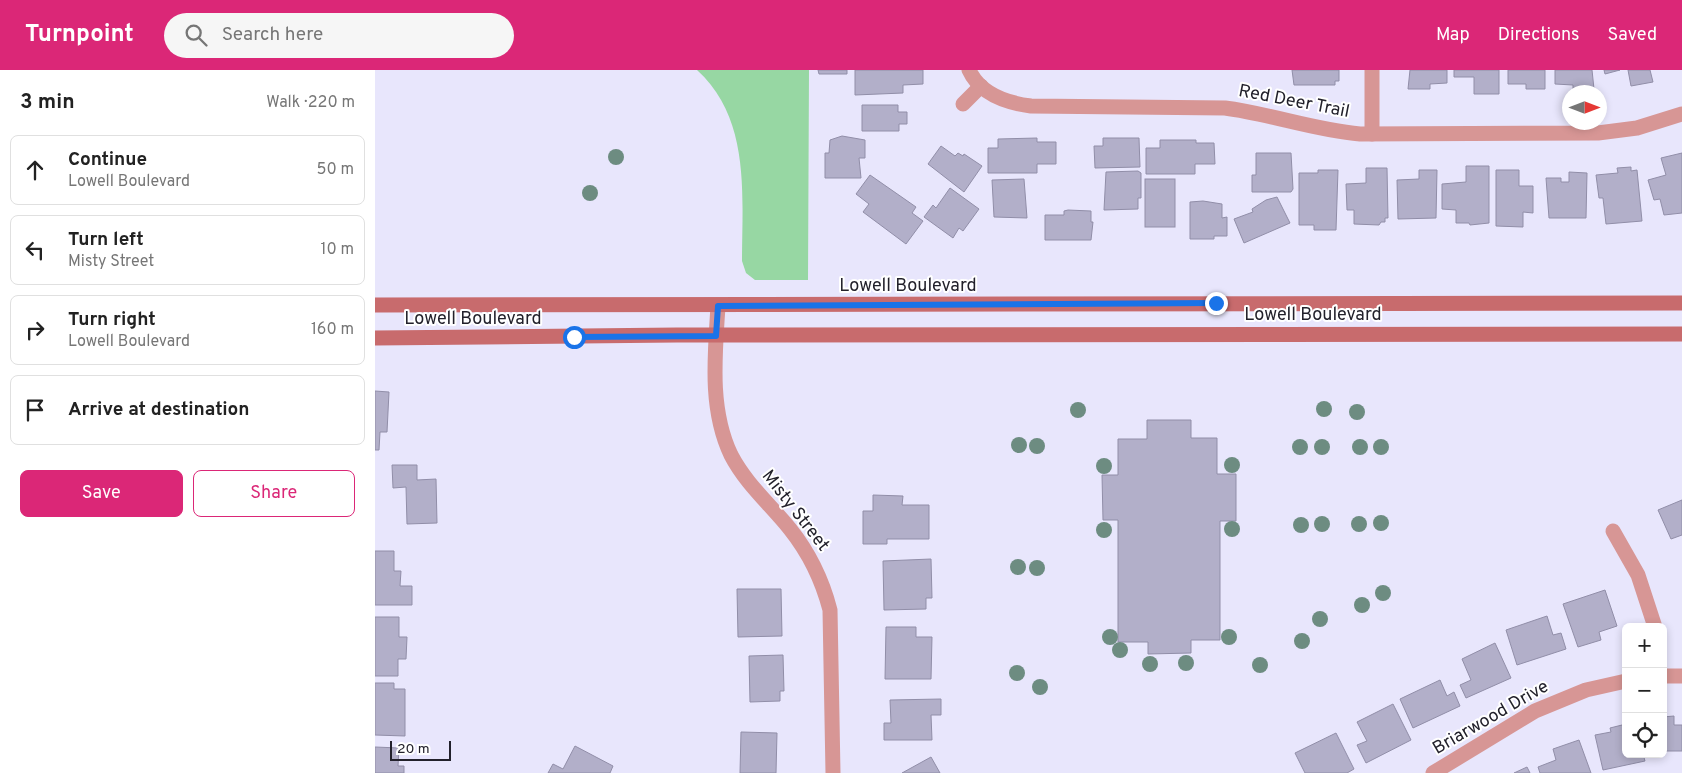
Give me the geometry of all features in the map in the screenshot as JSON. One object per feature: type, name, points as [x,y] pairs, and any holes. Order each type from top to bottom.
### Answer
[{"type":"main road","name":"Lowell Boulevard","points":[[375,305],[718,306],[1682,303]]},
{"type":"main road","name":"Lowell Boulevard","points":[[375,338],[1682,334]]},
{"type":"street","name":"Red Deer Trail","points":[[969,70],[981,86],[1005,101],[1031,106],[1225,108],[1250,112],[1328,132],[1372,134],[1598,133],[1637,128],[1682,114]]},
{"type":"street","points":[[1372,70],[1372,134]]},
{"type":"street","points":[[963,104],[981,86]]},
{"type":"street","name":"Misty Street","points":[[718,306],[715,382],[723,431],[731,455],[761,499],[789,528],[815,566],[824,587],[830,610],[832,633],[833,773]]},
{"type":"street","points":[[1613,531],[1638,575],[1654,623]]},
{"type":"street","points":[[1667,676],[1682,676]]},
{"type":"street","name":"Briarwood Drive","points":[[1433,773],[1543,707],[1586,690],[1622,682]]},
{"type":"green space","points":[[697,70],[809,70],[808,280],[755,280],[746,273],[742,261],[742,184],[740,159],[735,135],[727,111],[714,90]]},
{"type":"building","points":[[818,70],[847,70],[847,74],[819,74]]},
{"type":"building","points":[[855,70],[923,70],[923,84],[903,85],[903,93],[855,95]]},
{"type":"building","points":[[1292,70],[1339,70],[1339,81],[1335,81],[1335,85],[1294,85]]},
{"type":"building","points":[[1410,70],[1447,70],[1447,83],[1430,84],[1430,89],[1408,89]]},
{"type":"building","points":[[1454,70],[1499,70],[1499,94],[1474,94],[1474,77],[1454,77]]},
{"type":"building","points":[[1508,70],[1545,70],[1545,89],[1526,89],[1526,84],[1508,84]]},
{"type":"building","points":[[1555,70],[1592,70],[1594,85],[1555,84]]},
{"type":"building","points":[[1604,70],[1620,70],[1605,74]]},
{"type":"building","points":[[1628,70],[1650,70],[1653,82],[1631,86]]},
{"type":"building","points":[[862,105],[898,105],[898,112],[907,112],[907,124],[899,124],[899,131],[862,131]]},
{"type":"building","points":[[842,136],[865,140],[865,158],[859,158],[861,178],[825,178],[825,153],[829,153],[830,140]]},
{"type":"building","points":[[1037,138],[1037,142],[1056,142],[1056,164],[1037,164],[1037,173],[988,173],[988,148],[998,148],[998,139]]},
{"type":"building","points":[[1103,138],[1139,138],[1140,167],[1095,168],[1094,146],[1103,146]]},
{"type":"building","points":[[1160,140],[1196,140],[1196,143],[1214,143],[1215,164],[1195,164],[1195,174],[1146,174],[1146,148],[1160,148]]},
{"type":"building","points":[[941,146],[955,156],[958,153],[963,156],[964,154],[982,166],[964,192],[928,164]]},
{"type":"building","points":[[1256,153],[1291,153],[1293,189],[1291,192],[1252,192],[1252,175],[1256,175]]},
{"type":"building","points":[[1682,153],[1682,213],[1664,215],[1660,199],[1654,200],[1648,180],[1666,175],[1661,158]]},
{"type":"building","points":[[1466,166],[1489,166],[1489,223],[1470,225],[1469,223],[1456,223],[1456,210],[1442,209],[1442,184],[1466,182]]},
{"type":"building","points":[[1631,167],[1631,171],[1637,170],[1642,221],[1606,224],[1603,198],[1599,198],[1596,175],[1618,173],[1617,168]]},
{"type":"building","points":[[1366,168],[1387,168],[1388,218],[1385,218],[1385,222],[1381,222],[1379,225],[1354,224],[1354,210],[1347,210],[1346,184],[1366,183]]},
{"type":"building","points":[[1318,170],[1338,170],[1336,230],[1314,230],[1314,225],[1299,225],[1299,173],[1318,173]]},
{"type":"building","points":[[1419,170],[1437,170],[1436,218],[1398,219],[1397,180],[1419,179]]},
{"type":"building","points":[[1496,170],[1519,170],[1519,186],[1533,186],[1533,213],[1523,212],[1523,227],[1496,226]]},
{"type":"building","points":[[1138,171],[1141,173],[1141,198],[1138,198],[1138,209],[1104,210],[1106,172]]},
{"type":"building","points":[[1569,172],[1587,173],[1586,218],[1549,218],[1546,178],[1561,178],[1561,182],[1569,182]]},
{"type":"building","points":[[870,175],[916,207],[912,213],[923,221],[906,244],[863,212],[869,204],[856,194]]},
{"type":"building","points":[[1024,179],[1027,218],[994,217],[992,180]]},
{"type":"building","points":[[1145,179],[1175,179],[1175,227],[1145,227]]},
{"type":"building","points":[[950,188],[979,209],[963,231],[959,228],[953,238],[924,217],[933,205],[936,208]]},
{"type":"building","points":[[1277,197],[1290,223],[1244,243],[1234,219],[1253,212],[1252,209],[1266,200]]},
{"type":"building","points":[[1203,201],[1222,204],[1222,218],[1227,217],[1227,236],[1214,236],[1214,239],[1190,239],[1190,202]]},
{"type":"building","points":[[1064,211],[1091,211],[1091,222],[1093,222],[1091,240],[1045,240],[1045,215],[1064,215]]},
{"type":"building","points":[[375,391],[389,392],[387,432],[380,432],[379,450],[375,450]]},
{"type":"building","points":[[1147,420],[1191,420],[1191,438],[1217,438],[1217,474],[1236,474],[1236,521],[1220,521],[1220,640],[1191,640],[1191,653],[1148,654],[1148,642],[1118,642],[1118,520],[1103,520],[1102,475],[1118,475],[1118,439],[1147,439]]},
{"type":"building","points":[[392,465],[417,465],[417,480],[436,479],[437,523],[407,524],[406,487],[393,488]]},
{"type":"building","points":[[873,495],[903,496],[902,505],[929,505],[929,539],[887,539],[887,544],[863,544],[863,511],[873,511]]},
{"type":"building","points":[[1682,500],[1682,535],[1671,539],[1658,510]]},
{"type":"building","points":[[375,551],[394,551],[394,571],[401,571],[400,586],[412,586],[412,605],[375,605]]},
{"type":"building","points":[[931,559],[932,598],[926,598],[926,609],[884,610],[883,561]]},
{"type":"building","points":[[737,589],[781,589],[782,636],[738,637]]},
{"type":"building","points":[[1605,590],[1617,626],[1599,632],[1601,640],[1578,647],[1563,604]]},
{"type":"building","points":[[1547,616],[1553,635],[1561,633],[1566,649],[1517,665],[1506,630]]},
{"type":"building","points":[[375,617],[399,617],[399,637],[407,637],[406,659],[398,659],[398,676],[375,676]]},
{"type":"building","points":[[886,627],[916,627],[916,637],[932,637],[931,679],[885,679]]},
{"type":"building","points":[[1495,643],[1511,678],[1466,698],[1460,685],[1471,680],[1462,659]]},
{"type":"building","points":[[783,655],[784,691],[780,691],[780,701],[750,702],[749,656]]},
{"type":"building","points":[[1440,680],[1447,696],[1454,692],[1460,706],[1413,728],[1400,699]]},
{"type":"building","points":[[375,683],[394,683],[394,689],[405,689],[405,736],[375,735]]},
{"type":"building","points":[[941,699],[941,715],[931,715],[932,740],[884,740],[884,723],[891,723],[890,700]]},
{"type":"building","points":[[1393,704],[1411,740],[1366,763],[1357,745],[1367,741],[1357,722]]},
{"type":"building","points":[[1674,716],[1674,725],[1682,725],[1682,751],[1667,751],[1667,717]]},
{"type":"building","points":[[1622,725],[1622,758],[1644,758],[1645,761],[1603,770],[1595,735],[1611,732],[1610,728]]},
{"type":"building","points":[[741,732],[777,733],[776,773],[740,773]]},
{"type":"building","points":[[1336,733],[1354,769],[1347,773],[1305,773],[1295,753]]},
{"type":"building","points":[[1579,740],[1591,773],[1540,773],[1538,767],[1556,760],[1553,749]]},
{"type":"building","points":[[575,746],[613,766],[610,773],[548,773],[553,764],[563,769]]},
{"type":"building","points":[[375,747],[399,748],[398,766],[404,766],[404,773],[375,773]]},
{"type":"building","points":[[931,757],[940,773],[902,773]]},
{"type":"building","points":[[1527,767],[1530,773],[1514,773]]},
{"type":"route","points":[[574,337],[716,336],[718,306],[1216,303]]}]
